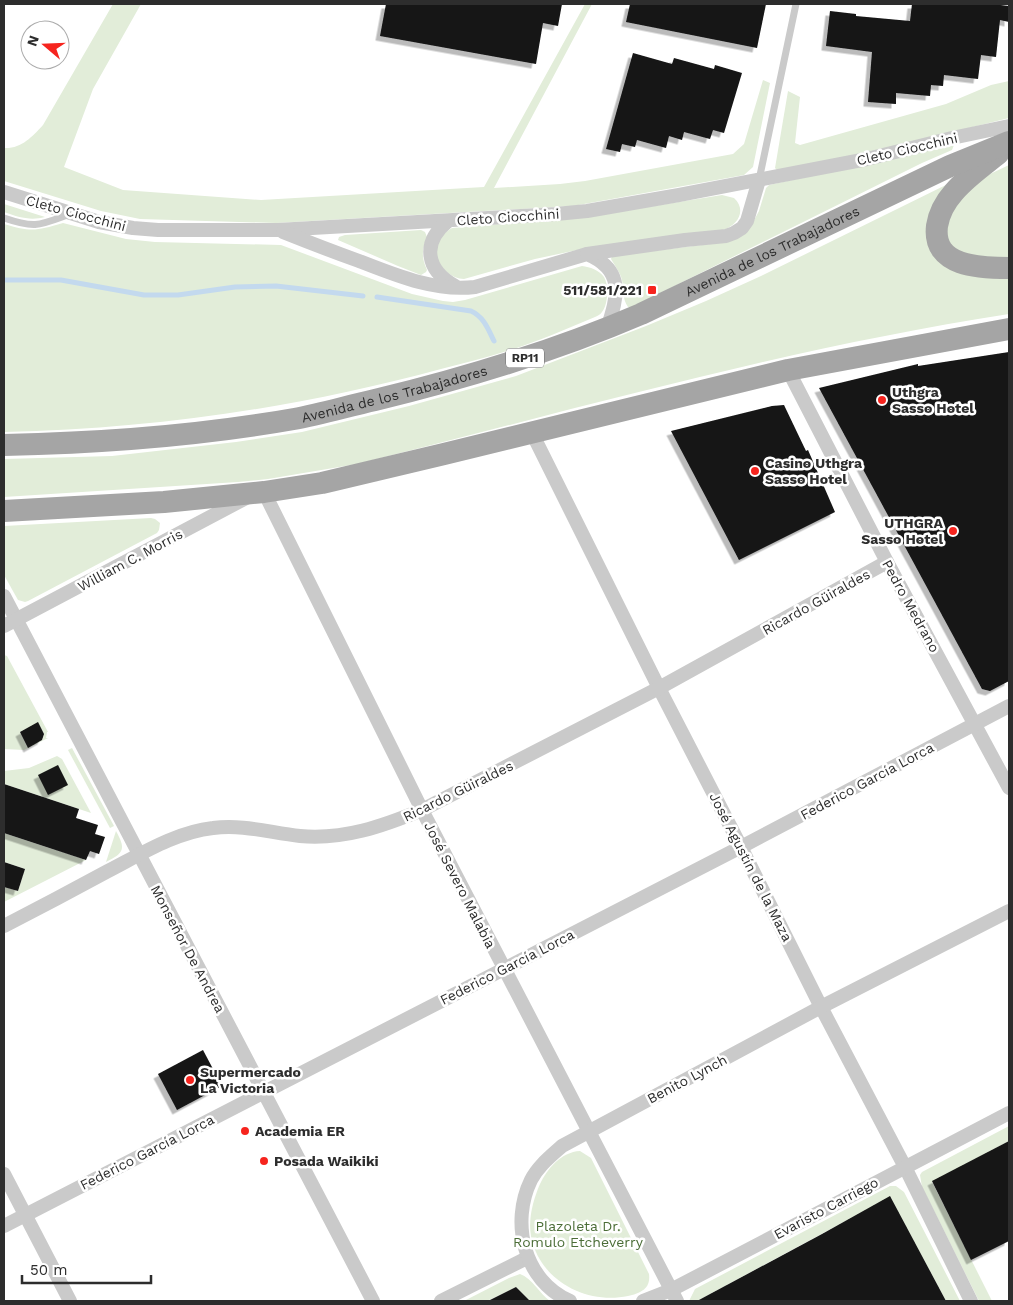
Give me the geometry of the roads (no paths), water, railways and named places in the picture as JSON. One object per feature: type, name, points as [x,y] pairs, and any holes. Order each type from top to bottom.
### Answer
[{"type":"main road","name":"Avenida de los Trabajadores","points":[[4,445],[67,444],[152,438],[300,418],[498,368],[607,329],[641,314],[950,166],[1009,142]]},
{"type":"main road","points":[[1009,146],[979,168],[953,192],[942,212],[937,233],[938,242],[949,258],[970,265],[1009,268]]},
{"type":"main road","points":[[4,511],[164,502],[260,492],[358,475],[788,370],[1009,329]]},
{"type":"street","name":"Cleto Ciocchini","points":[[4,192],[98,222],[158,230],[278,230],[572,213],[867,159],[1009,126]]},
{"type":"street","points":[[278,230],[401,277],[460,289],[475,287],[587,254],[726,236],[742,228],[747,221],[760,180]]},
{"type":"street","points":[[448,221],[435,235],[430,247],[430,255],[432,264],[441,277],[460,289]]},
{"type":"street","points":[[587,254],[603,263],[614,276],[615,304],[607,329]]},
{"type":"street","name":"Pedro Medrano","points":[[788,370],[887,562],[976,723],[1009,788]]},
{"type":"street","name":"José Agustín de la Maza","points":[[532,433],[659,688],[821,1007],[905,1167],[971,1301]]},
{"type":"street","name":"William C. Morris","points":[[10,623],[260,492]]},
{"type":"street","name":"José Severo Malabia","points":[[260,492],[503,969],[674,1296]]},
{"type":"street","name":"Ricardo Güiraldes","points":[[4,926],[170,840],[213,828],[252,828],[302,836],[333,836],[358,833],[422,810],[659,688],[887,562]]},
{"type":"street","name":"Monseñor De Andrea","points":[[4,596],[10,623],[139,855],[373,1301]]},
{"type":"street","name":"Federico García Lorca","points":[[4,1226],[741,847],[1009,706]]},
{"type":"street","name":"Benito Lynch","points":[[527,1258],[522,1237],[521,1216],[524,1198],[532,1178],[544,1162],[562,1146],[821,1007],[1009,911]]},
{"type":"street","name":"Evaristo Carriego","points":[[642,1301],[674,1296],[905,1167],[1009,1113]]},
{"type":"street","points":[[4,1174],[70,1301]]},
{"type":"street","points":[[441,1301],[527,1258],[549,1288],[562,1298],[570,1301]]},
{"type":"lane","points":[[760,180],[796,4]]},
{"type":"lane","points":[[4,218],[25,226],[40,225],[72,214]]},
{"type":"waterway","points":[[4,280],[61,280],[144,295],[178,295],[235,287],[276,286],[363,296]]},
{"type":"waterway","points":[[377,297],[471,311],[482,320],[494,341]]},
{"type":"place","name":"511/581/221","points":[[652,290]]},
{"type":"place","name":"Uthgra Sasso Hotel","points":[[882,400]]},
{"type":"place","name":"Casino Uthgra Sasso Hotel","points":[[755,471]]},
{"type":"place","name":"UTHGRA Sasso Hotel","points":[[953,531]]},
{"type":"place","name":"Supermercado La Victoria","points":[[190,1080]]},
{"type":"place","name":"Academia ER","points":[[245,1131]]},
{"type":"place","name":"Posada Waikiki","points":[[264,1161]]},
{"type":"park label","name":"Plazoleta Dr. Romulo Etcheverry","points":[[578,1234]]}]
